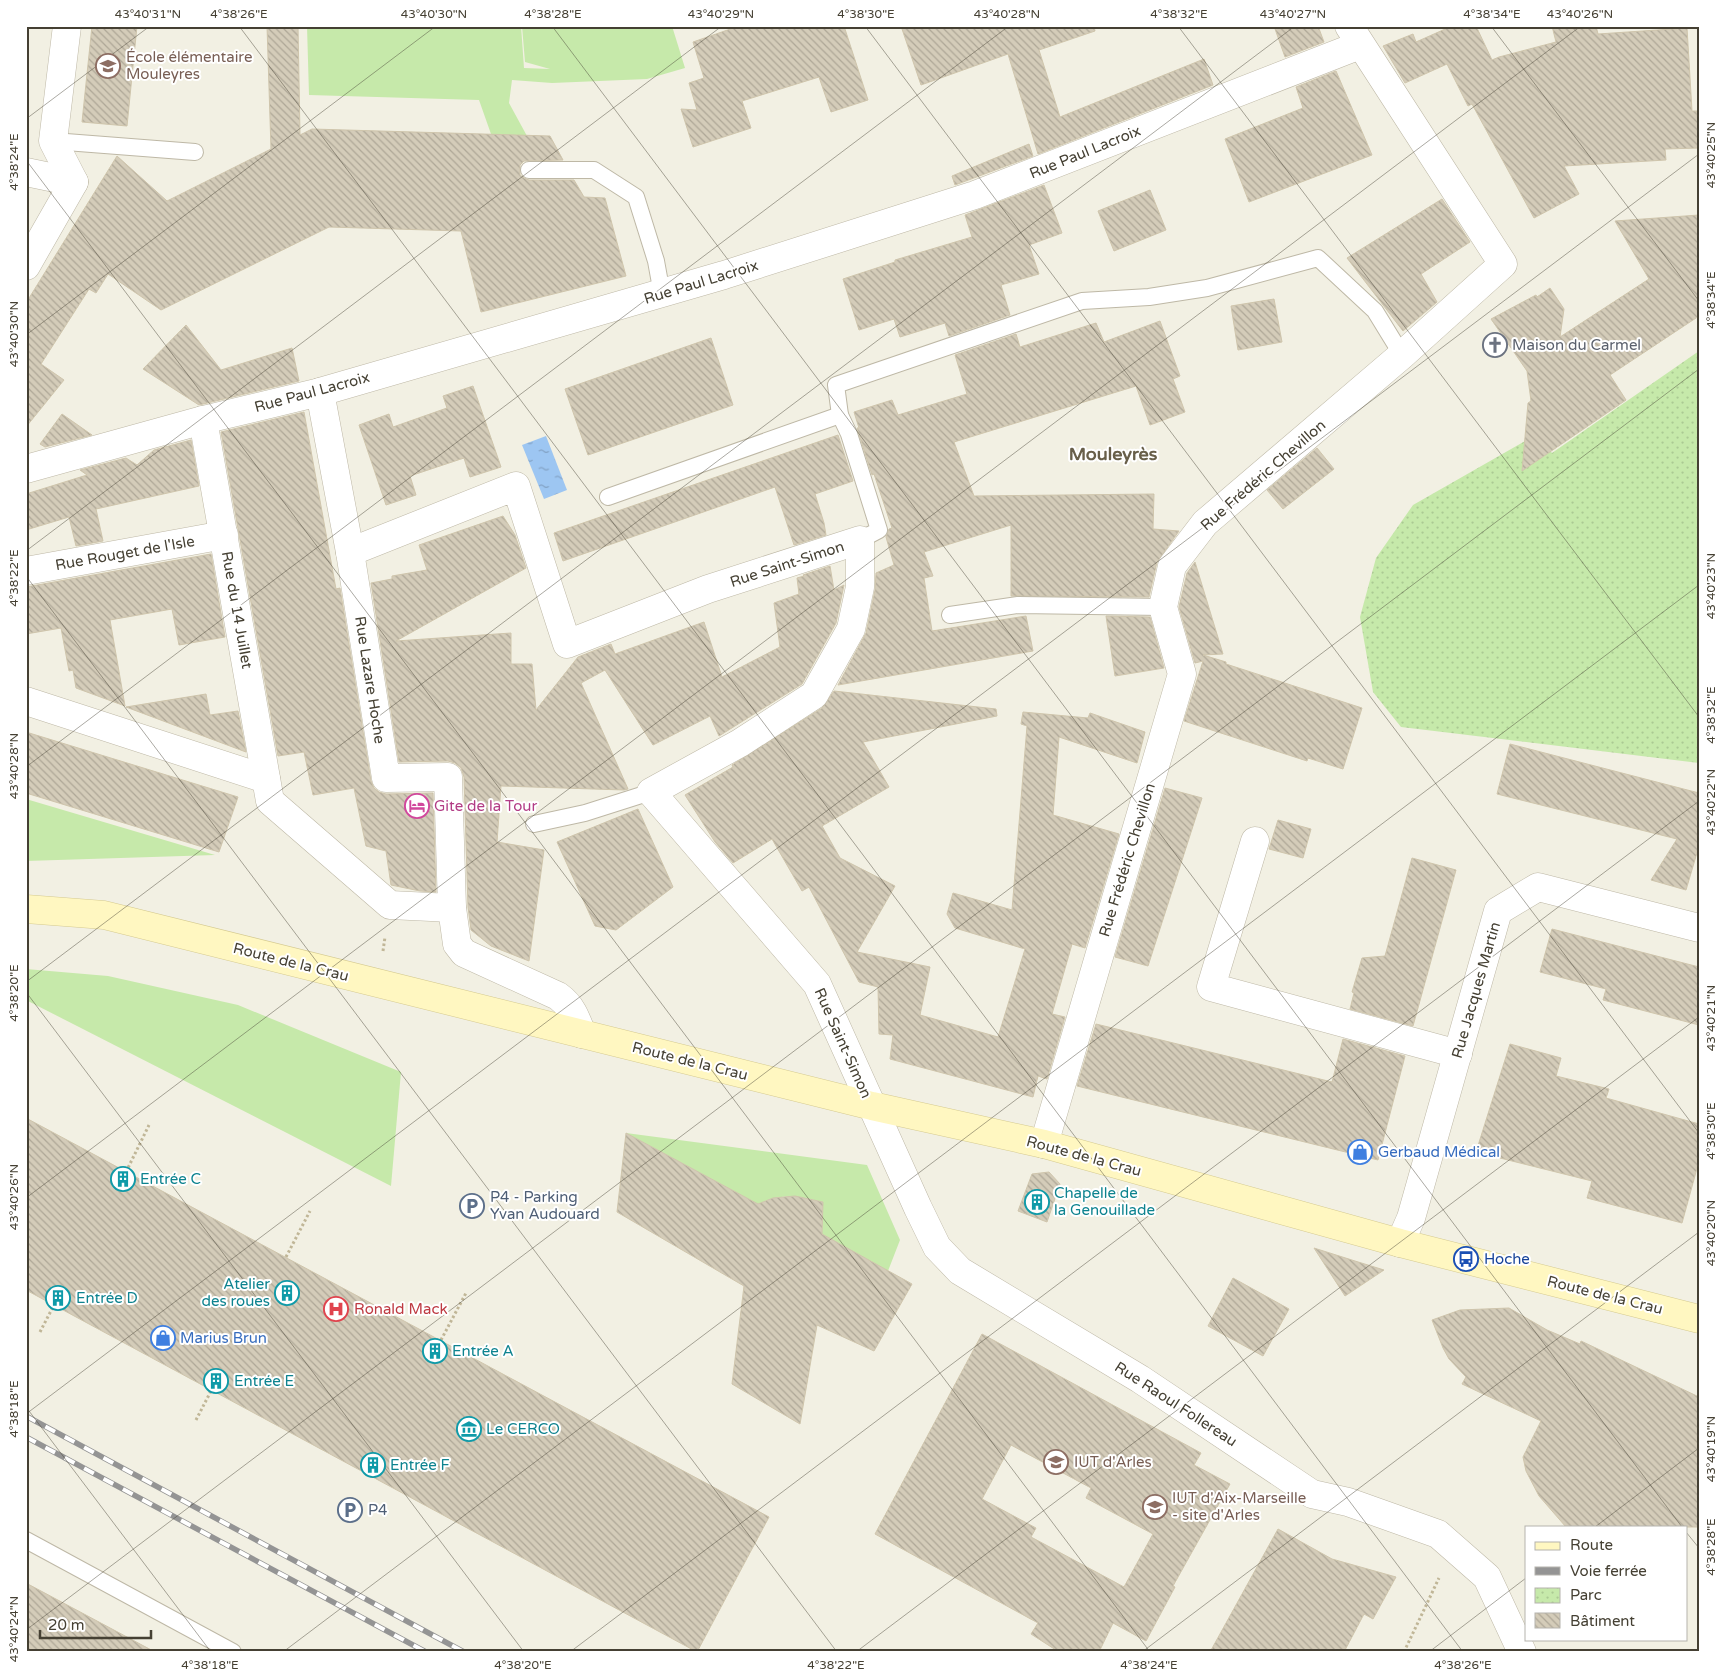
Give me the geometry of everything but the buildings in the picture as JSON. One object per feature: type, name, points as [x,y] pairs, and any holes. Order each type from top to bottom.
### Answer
[{"type":"main road","name":"Route de la Crau","points":[[26,909],[104,915],[872,1106],[1044,1144],[1400,1243],[1699,1319]]},
{"type":"street","points":[[67,26],[52,141],[74,182]]},
{"type":"street","name":"Rue Paul Lacroix","points":[[26,469],[203,420],[320,392],[662,294],[974,195],[1355,35]]},
{"type":"street","name":"Rue Frédéric Chevillon","points":[[1044,1144],[1182,674],[1163,607],[1172,566],[1204,523],[1402,355],[1503,264],[1355,35]]},
{"type":"street","points":[[26,172],[74,182]]},
{"type":"street","points":[[26,266],[74,182]]},
{"type":"street","name":"Rue Lazare Hoche","points":[[320,392],[350,552],[386,778],[448,777],[452,908]]},
{"type":"street","name":"Rue du 14 Juillet","points":[[203,420],[268,790]]},
{"type":"street","name":"Rue Saint-Simon","points":[[350,552],[516,486],[567,644],[708,589],[860,540],[860,587],[851,629],[814,695],[740,743],[651,792],[817,984],[872,1106]]},
{"type":"street","name":"Rue Rouget de l'Isle","points":[[26,571],[224,534]]},
{"type":"street","points":[[26,701],[268,790],[390,905],[452,908],[456,944],[464,953],[558,996],[567,1002],[574,1012],[582,1034]]},
{"type":"street","points":[[1256,841],[1211,987],[1458,1054]]},
{"type":"street","name":"Rue Jacques Martin","points":[[1400,1243],[1410,1218],[1498,911],[1538,887],[1699,928]]},
{"type":"street","name":"Rue Raoul Follereau","points":[[872,1106],[937,1247],[960,1270],[1140,1379],[1312,1494],[1348,1502],[1438,1534],[1487,1577],[1522,1652]]},
{"type":"lane","points":[[52,141],[194,152]]},
{"type":"lane","points":[[530,170],[594,170],[636,197],[656,261],[662,294]]},
{"type":"lane","points":[[860,540],[879,530],[849,434],[840,415],[836,385],[1082,301],[1149,297],[1206,288],[1318,258],[1375,311],[1402,355]]},
{"type":"lane","points":[[608,497],[840,415]]},
{"type":"lane","points":[[950,615],[1018,605],[1163,607]]},
{"type":"lane","points":[[534,824],[585,814],[651,792]]},
{"type":"lane","points":[[26,1540],[233,1652]]},
{"type":"path","points":[[378,983],[390,905]]},
{"type":"path","points":[[126,1172],[149,1125]]},
{"type":"path","points":[[286,1257],[310,1211]]},
{"type":"path","points":[[441,1340],[466,1293]]},
{"type":"path","points":[[40,1332],[54,1305]]},
{"type":"path","points":[[196,1420],[212,1389]]},
{"type":"path","points":[[1404,1652],[1434,1592],[1452,1546]]},
{"type":"green space","points":[[307,26],[521,26],[524,68],[550,69],[525,62],[522,26],[672,26],[685,68],[647,79],[552,83],[512,80],[509,103],[539,158],[491,134],[479,100],[309,95]]},
{"type":"green space","points":[[1699,351],[1699,763],[1401,727],[1373,692],[1360,617],[1376,558],[1413,505],[1532,437],[1552,453]]},
{"type":"green space","points":[[26,799],[215,855],[26,861]]},
{"type":"green space","points":[[26,969],[108,976],[238,1005],[401,1072],[391,1186],[26,1000]]},
{"type":"green space","points":[[626,1133],[867,1165],[900,1240],[888,1271],[822,1234],[823,1202],[805,1198],[783,1197],[758,1204]]},
{"type":"water","points":[[546,436],[567,490],[544,499],[522,445]]},
{"type":"railway","points":[[26,1416],[464,1652]]},
{"type":"railway","points":[[26,1437],[426,1652]]},
{"type":"place","name":"École élémentaire Mouleyres","points":[[108,66]]},
{"type":"place","name":"Maison du Carmel","points":[[1495,345]]},
{"type":"place","name":"Gite de la Tour","points":[[417,806]]},
{"type":"place","name":"Gerbaud Médical","points":[[1360,1152]]},
{"type":"place","name":"Entrée C","points":[[123,1179]]},
{"type":"place","name":"Chapelle de la Genouillade","points":[[1037,1202]]},
{"type":"place","name":"P4 - Parking Yvan Audouard","points":[[472,1206]]},
{"type":"place","name":"Hoche","points":[[1466,1259]]},
{"type":"place","name":"Atelier des roues","points":[[287,1293]]},
{"type":"place","name":"Entrée D","points":[[58,1298]]},
{"type":"place","name":"Ronald Mack","points":[[336,1309]]},
{"type":"place","name":"Marius Brun","points":[[163,1338]]},
{"type":"place","name":"Entrée A","points":[[435,1351]]},
{"type":"place","name":"Entrée E","points":[[216,1381]]},
{"type":"place","name":"Le CERCO","points":[[469,1429]]},
{"type":"place","name":"IUT d'Arles","points":[[1056,1462]]},
{"type":"place","name":"Entrée F","points":[[373,1465]]},
{"type":"place","name":"IUT d'Aix-Marseille - site d'Arles","points":[[1155,1507]]},
{"type":"place","name":"P4","points":[[350,1510]]},
{"type":"district","name":"Mouleyrès","points":[[1113,454]]}]
